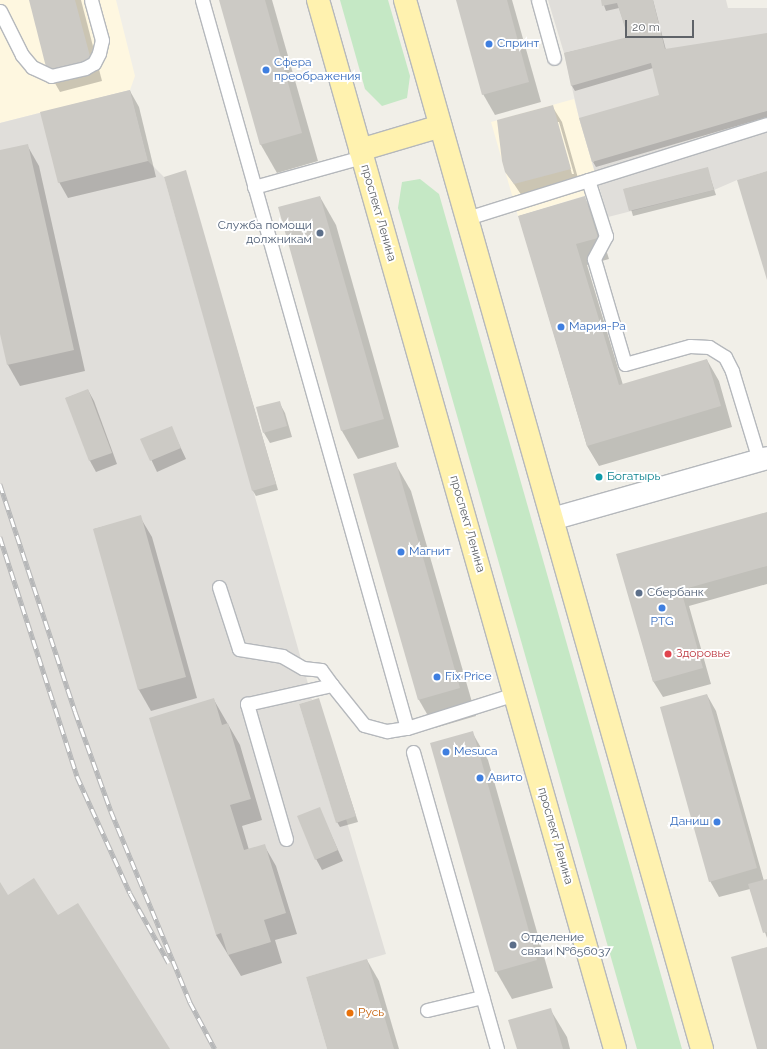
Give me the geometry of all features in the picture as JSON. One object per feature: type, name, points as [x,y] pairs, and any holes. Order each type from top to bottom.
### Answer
[{"type":"main road","name":"проспект Ленина","points":[[318,0],[615,1049]]},
{"type":"main road","points":[[405,0],[702,1049]]},
{"type":"main road","points":[[361,153],[440,126]]},
{"type":"street","points":[[552,518],[763,459]]},
{"type":"lane","points":[[0,11],[22,55],[32,67],[51,76],[85,68],[94,62],[99,53],[102,40],[91,0]]},
{"type":"lane","points":[[202,0],[407,728]]},
{"type":"lane","points":[[538,0],[554,58]]},
{"type":"lane","points":[[467,218],[767,124]]},
{"type":"lane","points":[[254,187],[361,153]]},
{"type":"lane","points":[[588,180],[606,236],[594,259],[625,364],[690,346],[709,347],[725,357],[732,371],[763,459]]},
{"type":"lane","points":[[219,587],[239,649],[282,656],[303,668],[321,670],[364,725],[387,731],[407,728],[515,694]]},
{"type":"lane","points":[[286,839],[247,704],[332,685]]},
{"type":"lane","points":[[413,752],[497,1049]]},
{"type":"lane","points":[[427,1010],[482,997]]},
{"type":"shaded area","points":[[0,0],[116,0],[135,76],[130,90],[0,123]]},
{"type":"shaded area","points":[[548,0],[726,0],[728,8],[767,8],[767,171],[737,180],[714,190],[608,217],[579,118],[564,53]]},
{"type":"shaded area","points":[[130,90],[148,161],[164,177],[307,680],[312,700],[299,704],[336,822],[346,819],[386,954],[306,977],[327,1049],[0,1049],[0,123]]},
{"type":"shaded area","points":[[574,99],[600,191],[518,216],[491,122]]},
{"type":"green space","points":[[340,0],[388,0],[410,76],[407,98],[382,106],[365,89]]},
{"type":"green space","points":[[420,179],[439,194],[682,1049],[637,1049],[398,208],[402,182]]},
{"type":"building","points":[[29,0],[75,0],[91,60],[47,71]]},
{"type":"building","points":[[219,0],[265,0],[302,133],[260,145]]},
{"type":"building","points":[[456,0],[507,0],[529,82],[482,95]]},
{"type":"building","points":[[601,0],[653,0],[665,49],[767,33],[767,111],[592,162],[579,118],[659,95],[651,63],[571,86],[564,53],[628,37],[617,3],[602,6]]},
{"type":"building","points":[[130,90],[148,161],[58,183],[40,112]]},
{"type":"building","points":[[553,105],[571,169],[514,184],[505,172],[502,161],[497,120]]},
{"type":"building","points":[[28,144],[74,350],[7,365],[0,334],[0,150]]},
{"type":"building","points":[[708,167],[714,190],[629,211],[623,189]]},
{"type":"building","points":[[186,170],[276,484],[252,491],[164,177]]},
{"type":"building","points":[[767,171],[767,280],[737,180]]},
{"type":"building","points":[[320,196],[384,419],[341,431],[278,207]]},
{"type":"building","points":[[585,196],[598,238],[576,244],[619,385],[707,359],[721,406],[587,446],[518,216]]},
{"type":"building","points":[[88,389],[112,453],[89,461],[65,398]]},
{"type":"building","points":[[280,401],[287,426],[263,433],[256,407]]},
{"type":"building","points":[[172,426],[181,448],[150,461],[140,439]]},
{"type":"building","points":[[396,462],[460,688],[418,700],[353,474]]},
{"type":"building","points":[[767,512],[767,566],[681,590],[703,668],[653,682],[616,554]]},
{"type":"building","points":[[141,515],[186,677],[138,690],[93,529]]},
{"type":"building","points":[[707,694],[757,868],[709,882],[660,707]]},
{"type":"building","points":[[214,698],[222,725],[228,723],[251,799],[230,805],[244,850],[265,844],[286,913],[264,920],[271,942],[228,955],[221,933],[216,935],[149,718]]},
{"type":"building","points":[[319,698],[356,816],[336,823],[299,704]]},
{"type":"building","points":[[473,731],[537,960],[495,972],[430,743]]},
{"type":"building","points":[[320,807],[338,850],[315,860],[297,816]]},
{"type":"building","points":[[34,878],[58,915],[78,903],[170,1049],[0,1049],[0,882],[8,895]]},
{"type":"building","points":[[767,879],[767,932],[763,933],[748,884]]},
{"type":"building","points":[[767,947],[767,1049],[757,1049],[731,957]]},
{"type":"building","name":"Русь","points":[[367,959],[394,1049],[327,1049],[306,977]]},
{"type":"building","points":[[551,1008],[563,1049],[517,1049],[508,1020]]},
{"type":"railway","points":[[0,484],[75,711],[111,811],[190,1002],[215,1049]]},
{"type":"railway","points":[[0,537],[77,776],[130,893],[169,963]]},
{"type":"place","name":"Спринт","points":[[489,44]]},
{"type":"place","name":"Сфера преображения","points":[[266,70]]},
{"type":"place","name":"Служба помощи должникам","points":[[320,233]]},
{"type":"place","name":"Мария-Ра","points":[[561,327]]},
{"type":"place","name":"Богатырь","points":[[599,477]]},
{"type":"place","name":"Магнит","points":[[401,552]]},
{"type":"place","name":"Сбербанк","points":[[639,593]]},
{"type":"place","name":"PTG","points":[[662,608]]},
{"type":"place","name":"Здоровье","points":[[668,654]]},
{"type":"place","name":"Fix Price","points":[[437,677]]},
{"type":"place","name":"Mesuca","points":[[446,752]]},
{"type":"place","name":"Авито","points":[[480,778]]},
{"type":"place","name":"Даниш","points":[[717,822]]},
{"type":"place","name":"Отделение связи №656037","points":[[513,945]]},
{"type":"place","name":"Русь","points":[[350,1013]]}]
